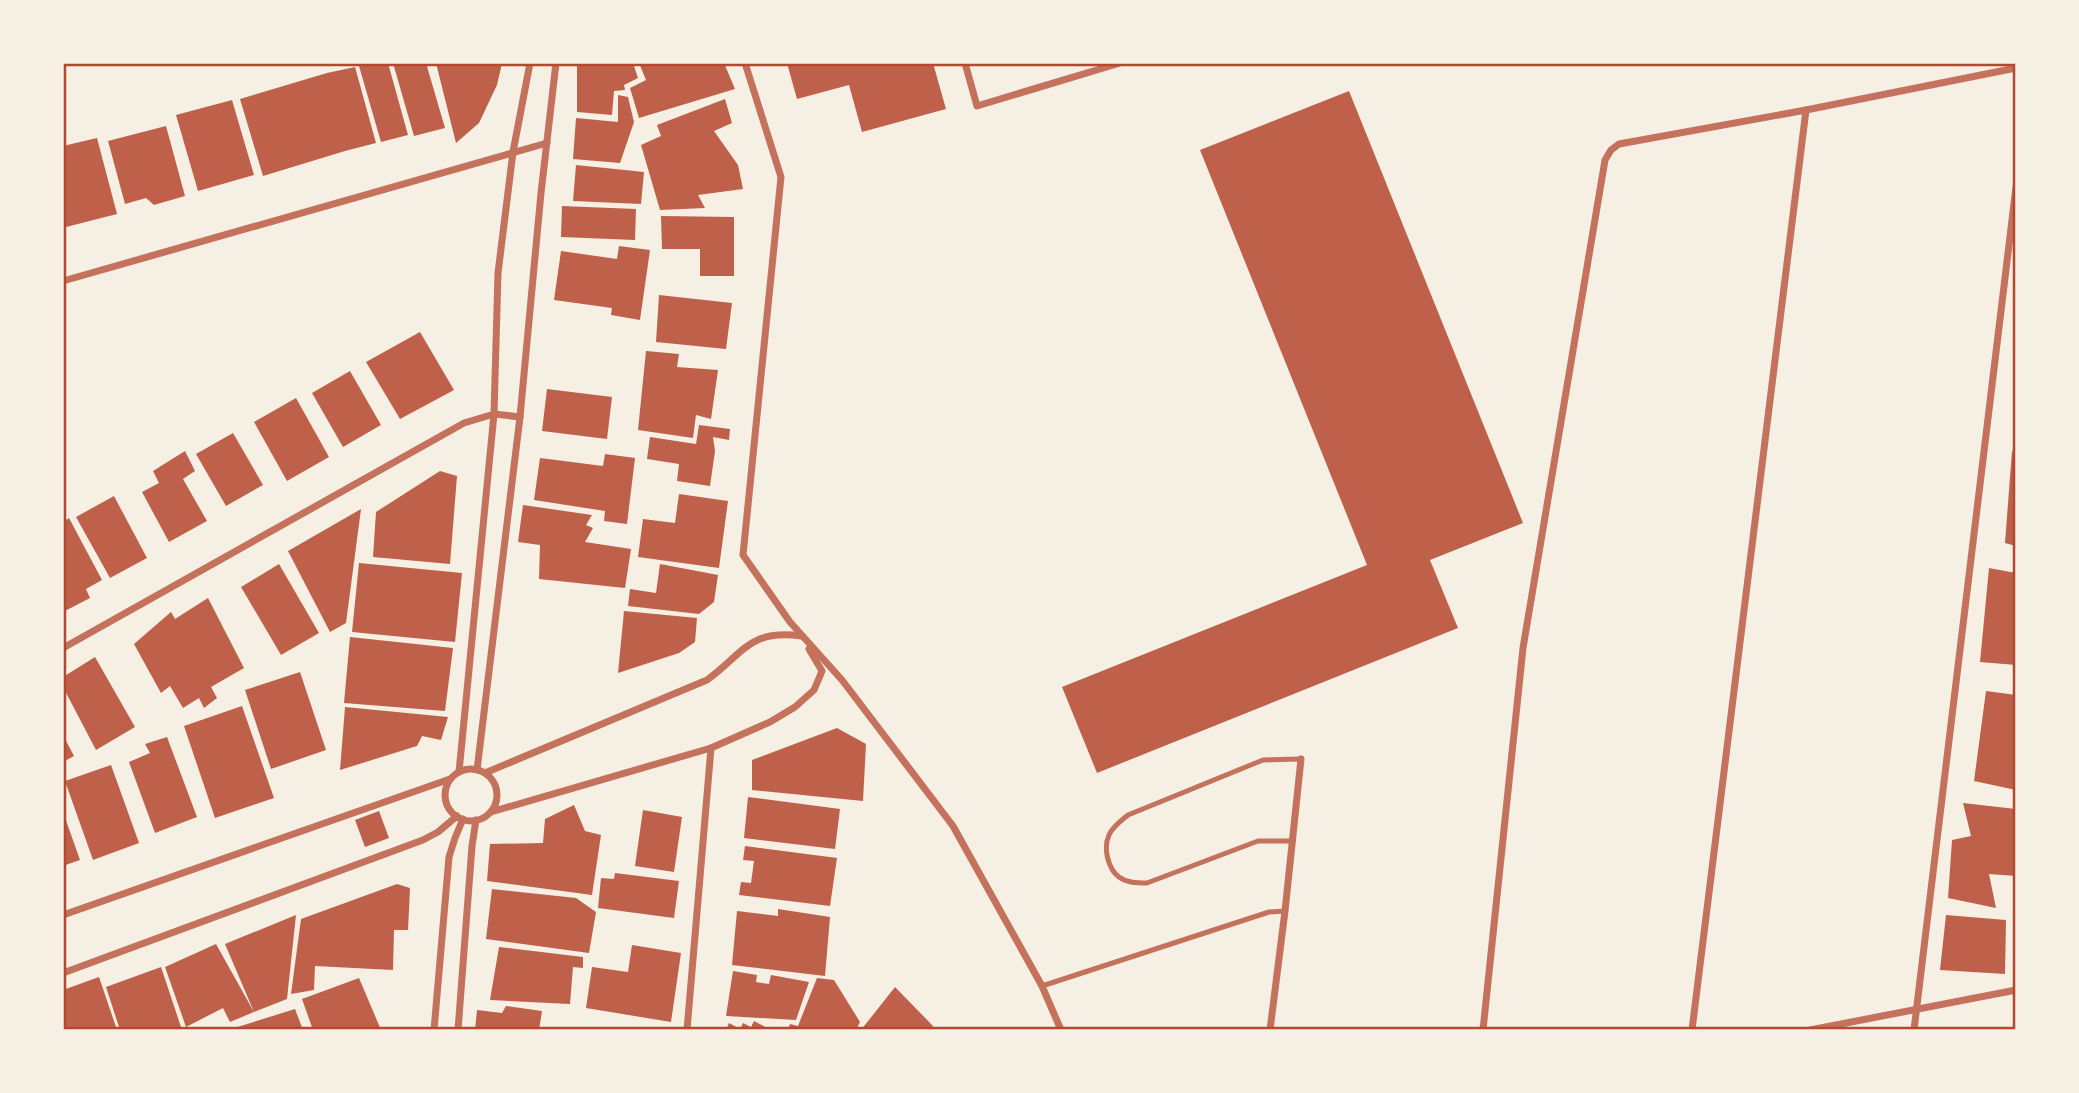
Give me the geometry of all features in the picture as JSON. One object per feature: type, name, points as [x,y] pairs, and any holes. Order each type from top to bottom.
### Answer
[{"type":"street","points":[[459,772],[494,414],[499,273],[513,152],[530,63]]},
{"type":"street","points":[[481,771],[556,63]]},
{"type":"street","points":[[745,63],[781,177],[743,555],[802,636],[842,680],[953,826],[1042,986],[1061,1030]]},
{"type":"street","points":[[965,63],[977,106],[1120,63]]},
{"type":"street","points":[[1483,1030],[1523,648],[1605,160],[1619,144],[2016,68]]},
{"type":"street","points":[[1692,1030],[1806,110]]},
{"type":"street","points":[[63,281],[547,143]]},
{"type":"street","points":[[1914,1030],[2016,187]]},
{"type":"street","points":[[63,648],[464,423],[494,414],[520,417]]},
{"type":"street","points":[[481,771],[706,680],[761,637],[784,634],[802,636]]},
{"type":"street","points":[[63,973],[423,840],[460,818],[476,820],[491,812],[711,748],[784,715],[814,690],[822,671],[802,636]]},
{"type":"street","points":[[687,1030],[711,748]]},
{"type":"street","points":[[1270,1030],[1301,760]]},
{"type":"street","points":[[63,915],[450,779],[468,769],[481,771],[492,780],[496,789],[496,803],[491,812]]},
{"type":"street","points":[[450,779],[445,790],[446,802],[460,818]]},
{"type":"street","points":[[435,1030],[449,857],[460,818]]},
{"type":"street","points":[[458,1030],[476,820]]},
{"type":"street","points":[[1810,1030],[2016,990]]},
{"type":"lane","points":[[1293,841],[1258,841],[1147,883],[1132,883],[1118,877],[1110,865],[1105,847],[1114,827],[1128,815],[1263,760],[1301,760]]},
{"type":"lane","points":[[1042,986],[1269,912],[1285,911]]},
{"type":"building","points":[[388,63],[408,135],[381,142],[359,66]]},
{"type":"building","points":[[393,63],[426,63],[445,128],[414,136]]},
{"type":"building","points":[[436,63],[502,63],[497,85],[479,123],[456,143]]},
{"type":"building","points":[[577,63],[633,63],[638,78],[624,85],[625,90],[614,91],[612,115],[577,112]]},
{"type":"building","points":[[639,63],[724,63],[735,89],[639,118],[630,88],[646,80]]},
{"type":"building","points":[[787,63],[933,63],[946,109],[862,132],[849,85],[797,99]]},
{"type":"building","points":[[355,67],[376,143],[263,176],[240,99]]},
{"type":"building","points":[[1349,91],[1523,523],[1430,560],[1458,628],[1097,773],[1062,687],[1367,565],[1200,150]]},
{"type":"building","points":[[618,95],[628,97],[634,122],[620,163],[573,159],[576,118],[618,122]]},
{"type":"building","points":[[725,99],[732,123],[714,131],[738,165],[743,189],[698,195],[705,208],[660,210],[641,145],[661,136],[657,125]]},
{"type":"building","points":[[232,100],[254,175],[198,191],[176,115]]},
{"type":"building","points":[[166,126],[185,196],[154,205],[146,198],[125,204],[108,141]]},
{"type":"building","points":[[97,138],[117,214],[66,227],[63,214],[63,146]]},
{"type":"building","points":[[576,165],[644,172],[641,204],[573,201]]},
{"type":"building","points":[[562,206],[636,209],[635,240],[561,237]]},
{"type":"building","points":[[661,216],[734,217],[734,276],[700,276],[700,249],[662,249]]},
{"type":"building","points":[[619,246],[650,250],[640,320],[611,315],[612,308],[554,300],[561,251],[617,259]]},
{"type":"building","points":[[659,295],[732,303],[726,349],[656,342]]},
{"type":"building","points":[[420,332],[454,390],[400,419],[366,362]]},
{"type":"building","points":[[646,351],[679,354],[677,367],[718,370],[711,419],[696,415],[693,438],[638,430]]},
{"type":"building","points":[[350,371],[381,425],[343,447],[312,393]]},
{"type":"building","points":[[547,389],[612,397],[607,439],[542,431]]},
{"type":"building","points":[[296,398],[329,457],[287,481],[254,422]]},
{"type":"building","points":[[699,425],[730,429],[729,440],[713,437],[715,451],[710,486],[677,481],[679,464],[647,459],[650,437],[696,444]]},
{"type":"building","points":[[233,433],[263,485],[226,506],[196,454]]},
{"type":"building","points":[[185,451],[195,471],[183,479],[207,521],[169,542],[142,492],[159,483],[153,471]]},
{"type":"building","points":[[2012,451],[2016,452],[2016,546],[2005,543]]},
{"type":"building","points":[[605,454],[635,458],[627,524],[604,521],[605,511],[534,500],[540,458],[603,466]]},
{"type":"building","points":[[440,471],[457,476],[450,564],[373,557],[376,512]]},
{"type":"building","points":[[679,494],[728,501],[719,568],[638,557],[643,519],[675,523]]},
{"type":"building","points":[[114,496],[147,558],[110,578],[76,517]]},
{"type":"building","points":[[523,505],[592,515],[586,525],[593,528],[585,542],[631,549],[625,588],[539,579],[540,545],[518,542]]},
{"type":"building","points":[[361,509],[346,623],[330,632],[288,551]]},
{"type":"building","points":[[69,518],[102,580],[86,589],[90,598],[63,612],[63,522]]},
{"type":"building","points":[[359,563],[462,573],[455,642],[352,632]]},
{"type":"building","points":[[279,564],[319,633],[281,655],[241,587]]},
{"type":"building","points":[[660,564],[718,575],[714,602],[699,614],[628,606],[630,589],[656,593]]},
{"type":"building","points":[[1989,568],[2016,573],[2016,665],[1980,662]]},
{"type":"building","points":[[208,598],[244,668],[211,687],[217,698],[204,708],[199,698],[183,708],[170,686],[161,693],[134,644],[171,612],[175,619]]},
{"type":"building","points":[[624,611],[697,618],[695,642],[679,653],[618,673]]},
{"type":"building","points":[[350,637],[453,648],[445,711],[344,703]]},
{"type":"building","points":[[95,657],[135,727],[96,750],[63,687],[63,677]]},
{"type":"building","points":[[300,672],[326,750],[271,769],[245,690]]},
{"type":"building","points":[[1986,691],[2016,695],[2016,790],[1974,781]]},
{"type":"building","points":[[242,706],[274,798],[215,818],[184,726]]},
{"type":"building","points":[[345,707],[448,717],[441,740],[422,736],[417,746],[340,770]]},
{"type":"building","points":[[837,728],[866,744],[863,801],[752,790],[752,760]]},
{"type":"building","points":[[63,735],[74,756],[63,762]]},
{"type":"building","points":[[167,737],[197,817],[155,833],[129,762],[150,753],[145,744]]},
{"type":"building","points":[[111,765],[139,843],[93,860],[65,781]]},
{"type":"building","points":[[748,797],[840,809],[835,849],[744,838]]},
{"type":"building","points":[[1963,803],[2016,809],[2016,876],[1989,874],[1996,908],[1948,898],[1952,840],[1971,836]]},
{"type":"building","points":[[574,805],[585,831],[601,835],[592,895],[487,881],[490,844],[543,843],[545,819]]},
{"type":"building","points":[[643,810],[682,817],[674,872],[635,866]]},
{"type":"building","points":[[379,811],[389,838],[365,847],[355,820]]},
{"type":"building","points":[[63,812],[80,860],[63,866]]},
{"type":"building","points":[[745,846],[837,858],[830,906],[739,895],[741,882],[751,883],[754,861],[743,860]]},
{"type":"building","points":[[615,873],[679,881],[674,918],[598,908],[601,878],[614,879]]},
{"type":"building","points":[[397,884],[410,888],[408,930],[394,930],[393,970],[315,966],[314,990],[291,994],[301,919]]},
{"type":"building","points":[[492,889],[576,898],[596,912],[589,953],[486,939]]},
{"type":"building","points":[[778,909],[830,917],[825,976],[732,965],[737,911],[778,916]]},
{"type":"building","points":[[296,915],[287,999],[254,1012],[225,944]]},
{"type":"building","points":[[1946,915],[2006,920],[2005,974],[1940,970]]},
{"type":"building","points":[[216,944],[254,1012],[230,1022],[223,1008],[186,1027],[165,967]]},
{"type":"building","points":[[632,945],[681,953],[671,1022],[586,1008],[592,967],[628,972]]},
{"type":"building","points":[[499,947],[583,957],[583,968],[573,967],[570,1004],[490,1000]]},
{"type":"building","points":[[161,967],[182,1030],[120,1030],[106,987]]},
{"type":"building","points":[[733,971],[757,975],[756,982],[769,984],[771,975],[809,982],[796,1020],[726,1016]]},
{"type":"building","points":[[99,977],[117,1030],[63,1030],[63,990]]},
{"type":"building","points":[[359,978],[381,1030],[313,1030],[302,999]]},
{"type":"building","points":[[817,978],[834,980],[860,1022],[856,1030],[788,1030],[790,1024],[798,1026]]},
{"type":"building","points":[[895,987],[933,1026],[931,1030],[861,1030]]},
{"type":"building","points":[[506,1006],[542,1011],[539,1030],[475,1030],[477,1010],[502,1013]]},
{"type":"building","points":[[295,1009],[303,1030],[231,1030],[231,1029]]},
{"type":"building","points":[[754,1021],[771,1030],[726,1030],[729,1023],[740,1029],[743,1023],[751,1027]]}]
